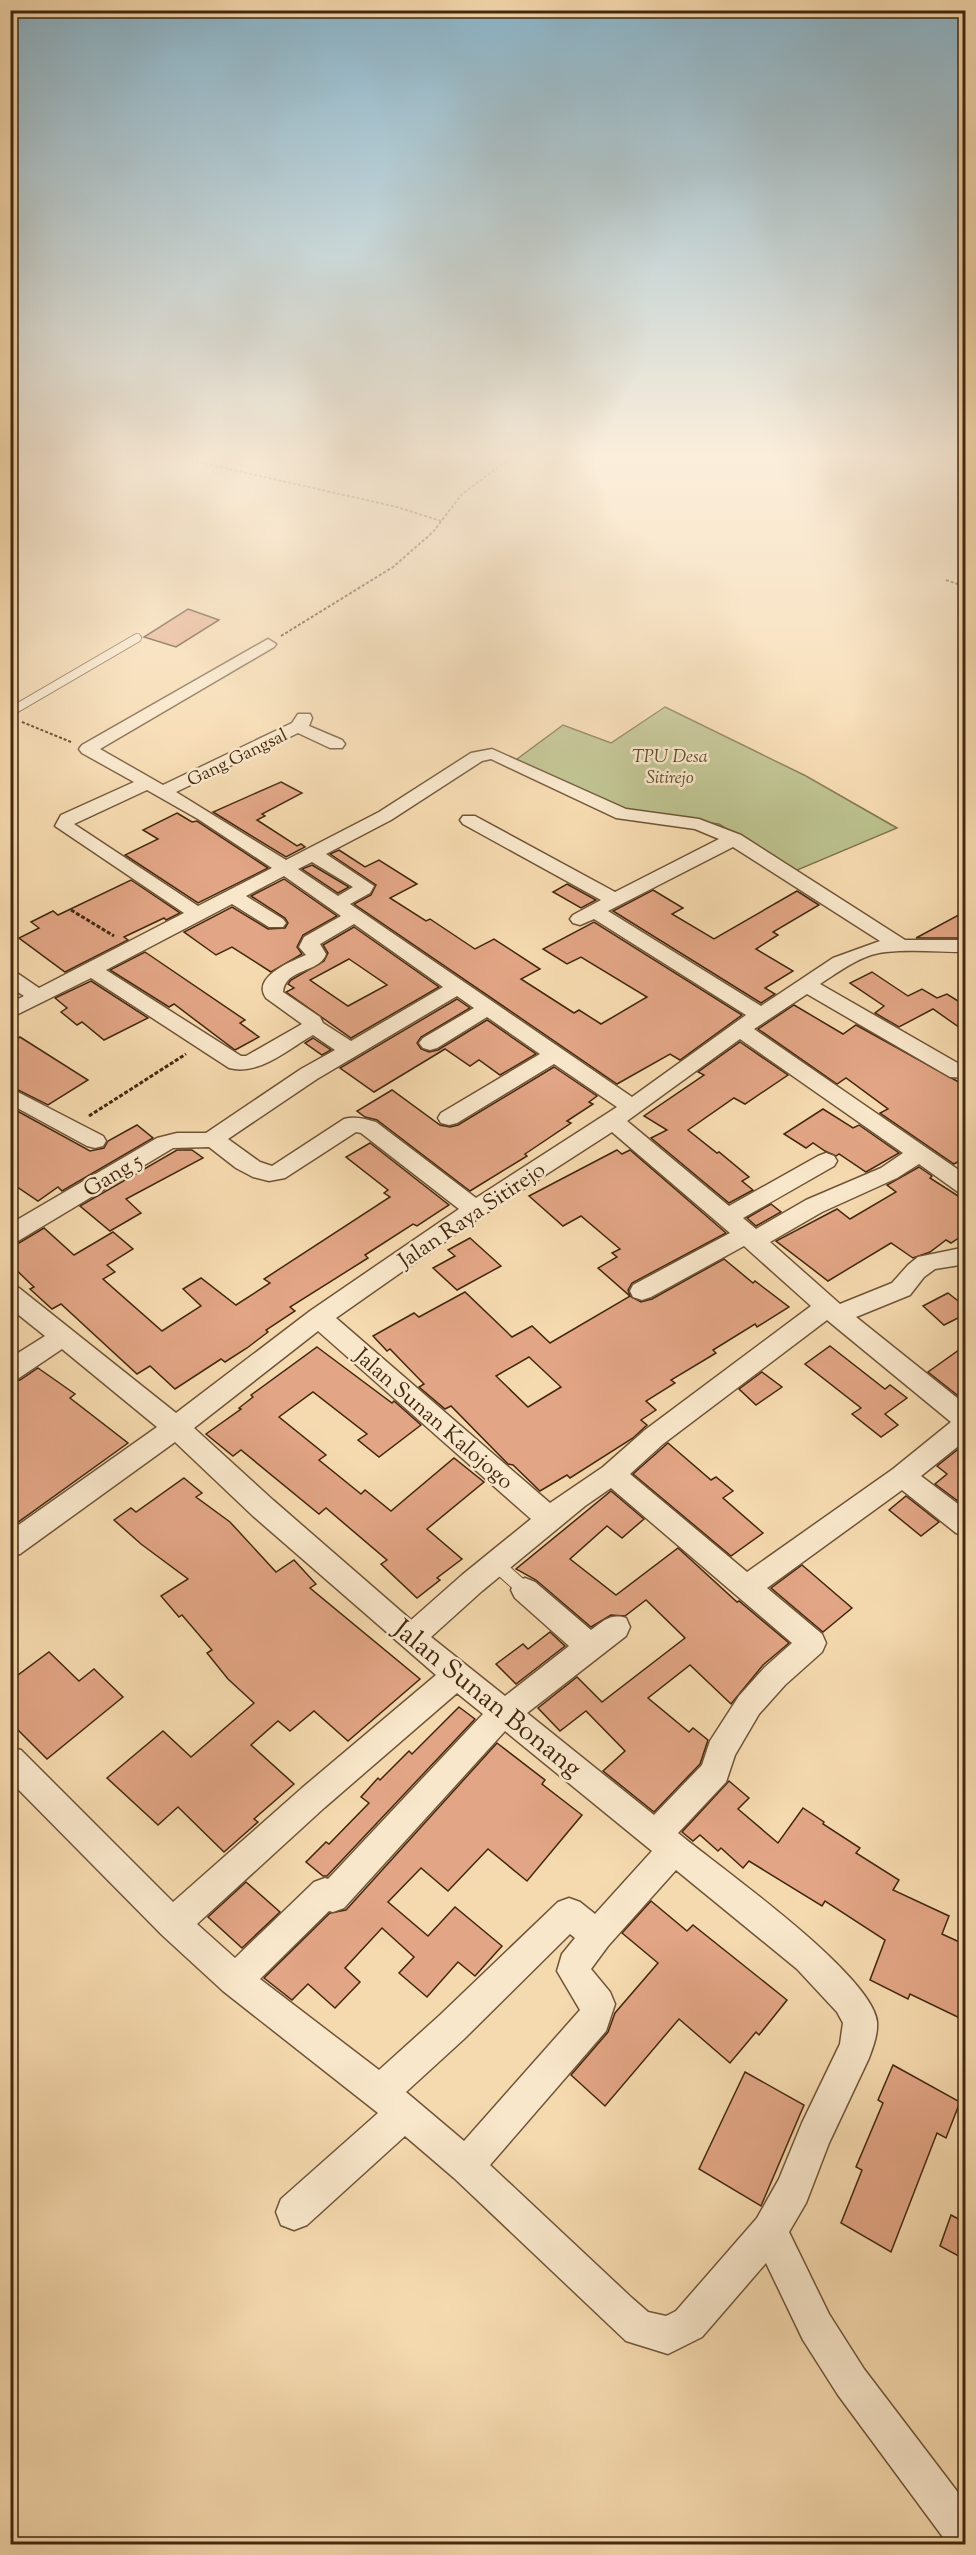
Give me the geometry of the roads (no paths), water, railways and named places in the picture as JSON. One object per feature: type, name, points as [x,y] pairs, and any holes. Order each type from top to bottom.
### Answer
[{"type":"street","points":[[268,644],[88,749],[157,787],[285,868],[633,1107]]},
{"type":"street","name":"Gang Gangsal","points":[[196,913],[64,826],[67,819],[157,787],[301,722],[336,744]]},
{"type":"street","points":[[10,1012],[385,816],[477,757],[492,754],[622,814],[699,824],[734,839],[898,944]]},
{"type":"street","points":[[469,820],[615,900]]},
{"type":"street","points":[[734,839],[587,915],[671,958],[676,964],[761,1015]]},
{"type":"street","points":[[312,854],[364,888],[337,904]]},
{"type":"street","points":[[234,896],[276,923]]},
{"type":"street","points":[[349,1049],[313,1026],[313,1022],[273,994],[273,984],[280,976],[315,958],[316,954],[309,947],[311,941],[354,916]]},
{"type":"street","name":"Jalan Raya Sitirejo","points":[[10,1546],[176,1427],[319,1317],[475,1209],[613,1121],[805,984],[860,953],[898,944],[966,945]]},
{"type":"street","points":[[93,970],[237,1063],[245,1064],[313,1026]]},
{"type":"street","points":[[10,977],[38,997]]},
{"type":"street","points":[[805,984],[958,1072],[966,1071]]},
{"type":"street","points":[[457,987],[349,1049],[216,1137],[259,1171],[272,1174],[277,1173],[352,1124],[361,1125],[368,1127],[475,1209]]},
{"type":"street","points":[[430,1043],[488,1008]]},
{"type":"street","points":[[740,1029],[966,1186]]},
{"type":"street","points":[[449,1118],[555,1054]]},
{"type":"street","points":[[10,1095],[95,1141]]},
{"type":"street","points":[[613,1121],[727,1217],[831,1311],[966,1420]]},
{"type":"street","name":"Gang 5","points":[[10,1235],[170,1140],[196,1142],[216,1137]]},
{"type":"street","points":[[642,1291],[814,1206],[890,1173],[919,1153]]},
{"type":"street","points":[[727,1217],[826,1161]]},
{"type":"street","points":[[411,1638],[496,1563],[576,1498],[612,1474],[654,1437],[831,1311],[901,1289],[910,1282],[916,1270],[926,1263],[966,1255]]},
{"type":"street","points":[[10,1294],[176,1427]]},
{"type":"street","name":"Jalan Sunan Kalojogo","points":[[319,1317],[551,1520]]},
{"type":"street","points":[[10,1371],[63,1336]]},
{"type":"street","points":[[747,1587],[902,1476],[966,1425]]},
{"type":"street","name":"Jalan Sunan Bonang","points":[[10,1760],[67,1820],[173,1924],[235,1980],[391,2103],[466,2166],[639,2328],[668,2335],[689,2324],[770,2231],[793,2190],[814,2135],[857,2046],[860,2021],[849,2000],[809,1958],[411,1638],[263,1508],[176,1427]]},
{"type":"street","points":[[466,2166],[594,2019],[598,2004],[573,1971],[574,1965],[715,1772],[721,1751],[750,1705],[775,1676],[812,1643],[612,1474]]},
{"type":"street","points":[[902,1476],[966,1525]]},
{"type":"street","points":[[525,1590],[590,1647]]},
{"type":"street","points":[[235,1980],[326,1893],[333,1897],[505,1713],[616,1627]]},
{"type":"street","points":[[173,1924],[273,1836],[296,1812],[458,1675]]},
{"type":"street","points":[[294,2212],[391,2103],[452,2027],[569,1912],[597,1935]]},
{"type":"street","points":[[770,2231],[816,2327],[851,2382],[966,2536]]},
{"type":"lane","points":[[10,712],[137,638]]},
{"type":"lane","points":[[496,1563],[525,1590]]},
{"type":"park label","name":"TPU Desa Sitirejo","points":[[670,766]]}]
